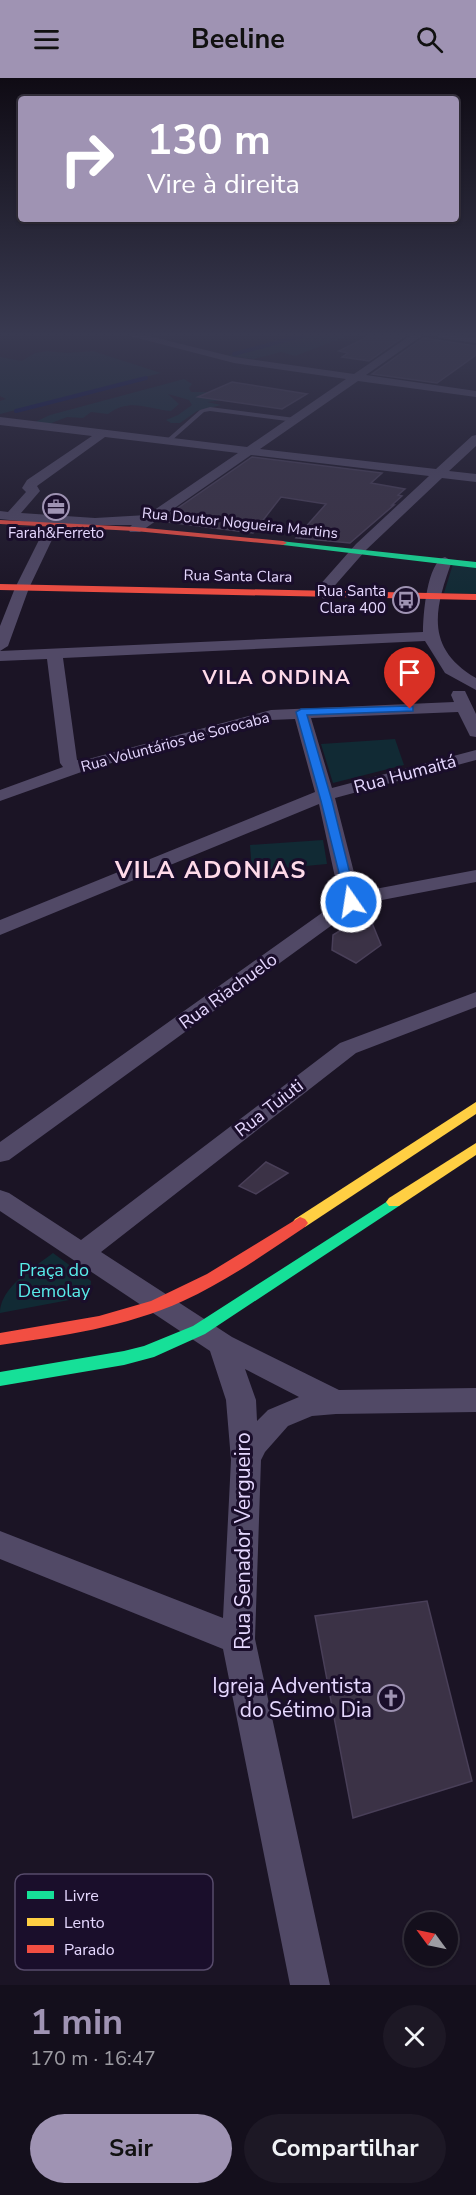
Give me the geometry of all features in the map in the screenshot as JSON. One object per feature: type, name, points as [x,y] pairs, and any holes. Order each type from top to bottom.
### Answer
[{"type":"main road","name":"Rua Doutor Nogueira Martins","points":[[4,518],[54,525],[118,525],[135,529],[357,550],[476,565]]},
{"type":"main road","name":"Rua Santa Clara","points":[[0,587],[476,597]]},
{"type":"main road","points":[[0,1339],[96,1324],[158,1305],[225,1272],[476,1107]]},
{"type":"main road","points":[[0,1379],[124,1358],[210,1337],[476,1148]]},
{"type":"main road","points":[[410,1193],[465,1172]]},
{"type":"street","points":[[23,424],[476,478]]},
{"type":"street","points":[[135,529],[289,424]]},
{"type":"street","points":[[4,518],[34,491],[28,488],[32,483],[102,434]]},
{"type":"street","points":[[324,595],[323,590],[357,550],[476,439]]},
{"type":"street","points":[[4,518],[118,525],[152,518]]},
{"type":"street","points":[[0,646],[22,588],[54,525]]},
{"type":"street","points":[[448,562],[436,596],[430,636],[463,676],[463,707],[476,732]]},
{"type":"street","points":[[0,656],[430,636]]},
{"type":"street","points":[[54,653],[69,763],[81,766]]},
{"type":"street","name":"Rua Voluntários de Sorocaba","points":[[0,796],[81,766],[271,715],[463,707]]},
{"type":"street","points":[[301,712],[325,795],[351,902]]},
{"type":"street","name":"Rua Humaitá","points":[[0,929],[12,922],[325,795],[476,755]]},
{"type":"street","name":"Rua Riachuelo","points":[[0,1154],[359,897],[476,876]]},
{"type":"street","name":"Rua Tuiuti","points":[[82,1252],[348,1048],[476,999]]},
{"type":"street","points":[[0,1199],[158,1305],[210,1337],[336,1402]]},
{"type":"street","points":[[96,1324],[110,1313],[116,1303],[121,1290],[116,1276]]},
{"type":"street","name":"Rua Senador Vergueiro","points":[[210,1337],[241,1400],[246,1460],[238,1639],[310,1985]]},
{"type":"street","points":[[246,1460],[254,1444],[278,1418],[309,1405],[336,1402],[476,1400]]},
{"type":"street","points":[[0,1545],[238,1639]]},
{"type":"lane","points":[[168,441],[187,424]]},
{"type":"green space","points":[[453,564],[476,568],[476,594],[444,593]]},
{"type":"green space","points":[[395,739],[404,765],[333,783],[321,744]]},
{"type":"green space","points":[[323,840],[327,864],[252,871],[250,845]]},
{"type":"green space","name":"Praça do Demolay","points":[[53,1253],[91,1281],[90,1291],[80,1298],[0,1313],[6,1295],[12,1286]]},
{"type":"building","points":[[252,457],[382,473],[371,483],[405,489],[398,495],[402,496],[392,505],[394,505],[350,543],[296,538],[326,504],[281,497],[253,533],[159,521]]},
{"type":"building","points":[[354,922],[372,923],[381,945],[356,963],[332,950],[333,935]]},
{"type":"building","points":[[266,1162],[288,1173],[256,1194],[239,1186]]},
{"type":"building","name":"Igreja Adventista do Sétimo Dia","points":[[427,1601],[472,1781],[353,1818],[315,1616]]},
{"type":"traffic: fast","points":[[283,543],[476,565]]},
{"type":"traffic: fast","points":[[0,1379],[124,1358],[148,1352],[199,1330],[394,1202]]},
{"type":"traffic: slow","points":[[300,1223],[476,1107]]},
{"type":"traffic: slow","points":[[394,1202],[476,1148]]},
{"type":"traffic: jam","points":[[0,522],[135,529],[283,543]]},
{"type":"traffic: jam","points":[[0,587],[476,597]]},
{"type":"traffic: jam","points":[[0,1339],[99,1322],[157,1305],[213,1279],[300,1223]]},
{"type":"place","name":"Farah&Ferreto","points":[[56,507]]},
{"type":"place","name":"Rua Santa Clara 400","points":[[406,600]]},
{"type":"place","name":"Igreja Adventista do Sétimo Dia","points":[[391,1698]]},
{"type":"district","name":"VILA ONDINA","points":[[277,677]]},
{"type":"district","name":"VILA ADONIAS","points":[[211,870]]},
{"type":"route","points":[[351,902],[327,801],[301,712],[410,709]]}]
